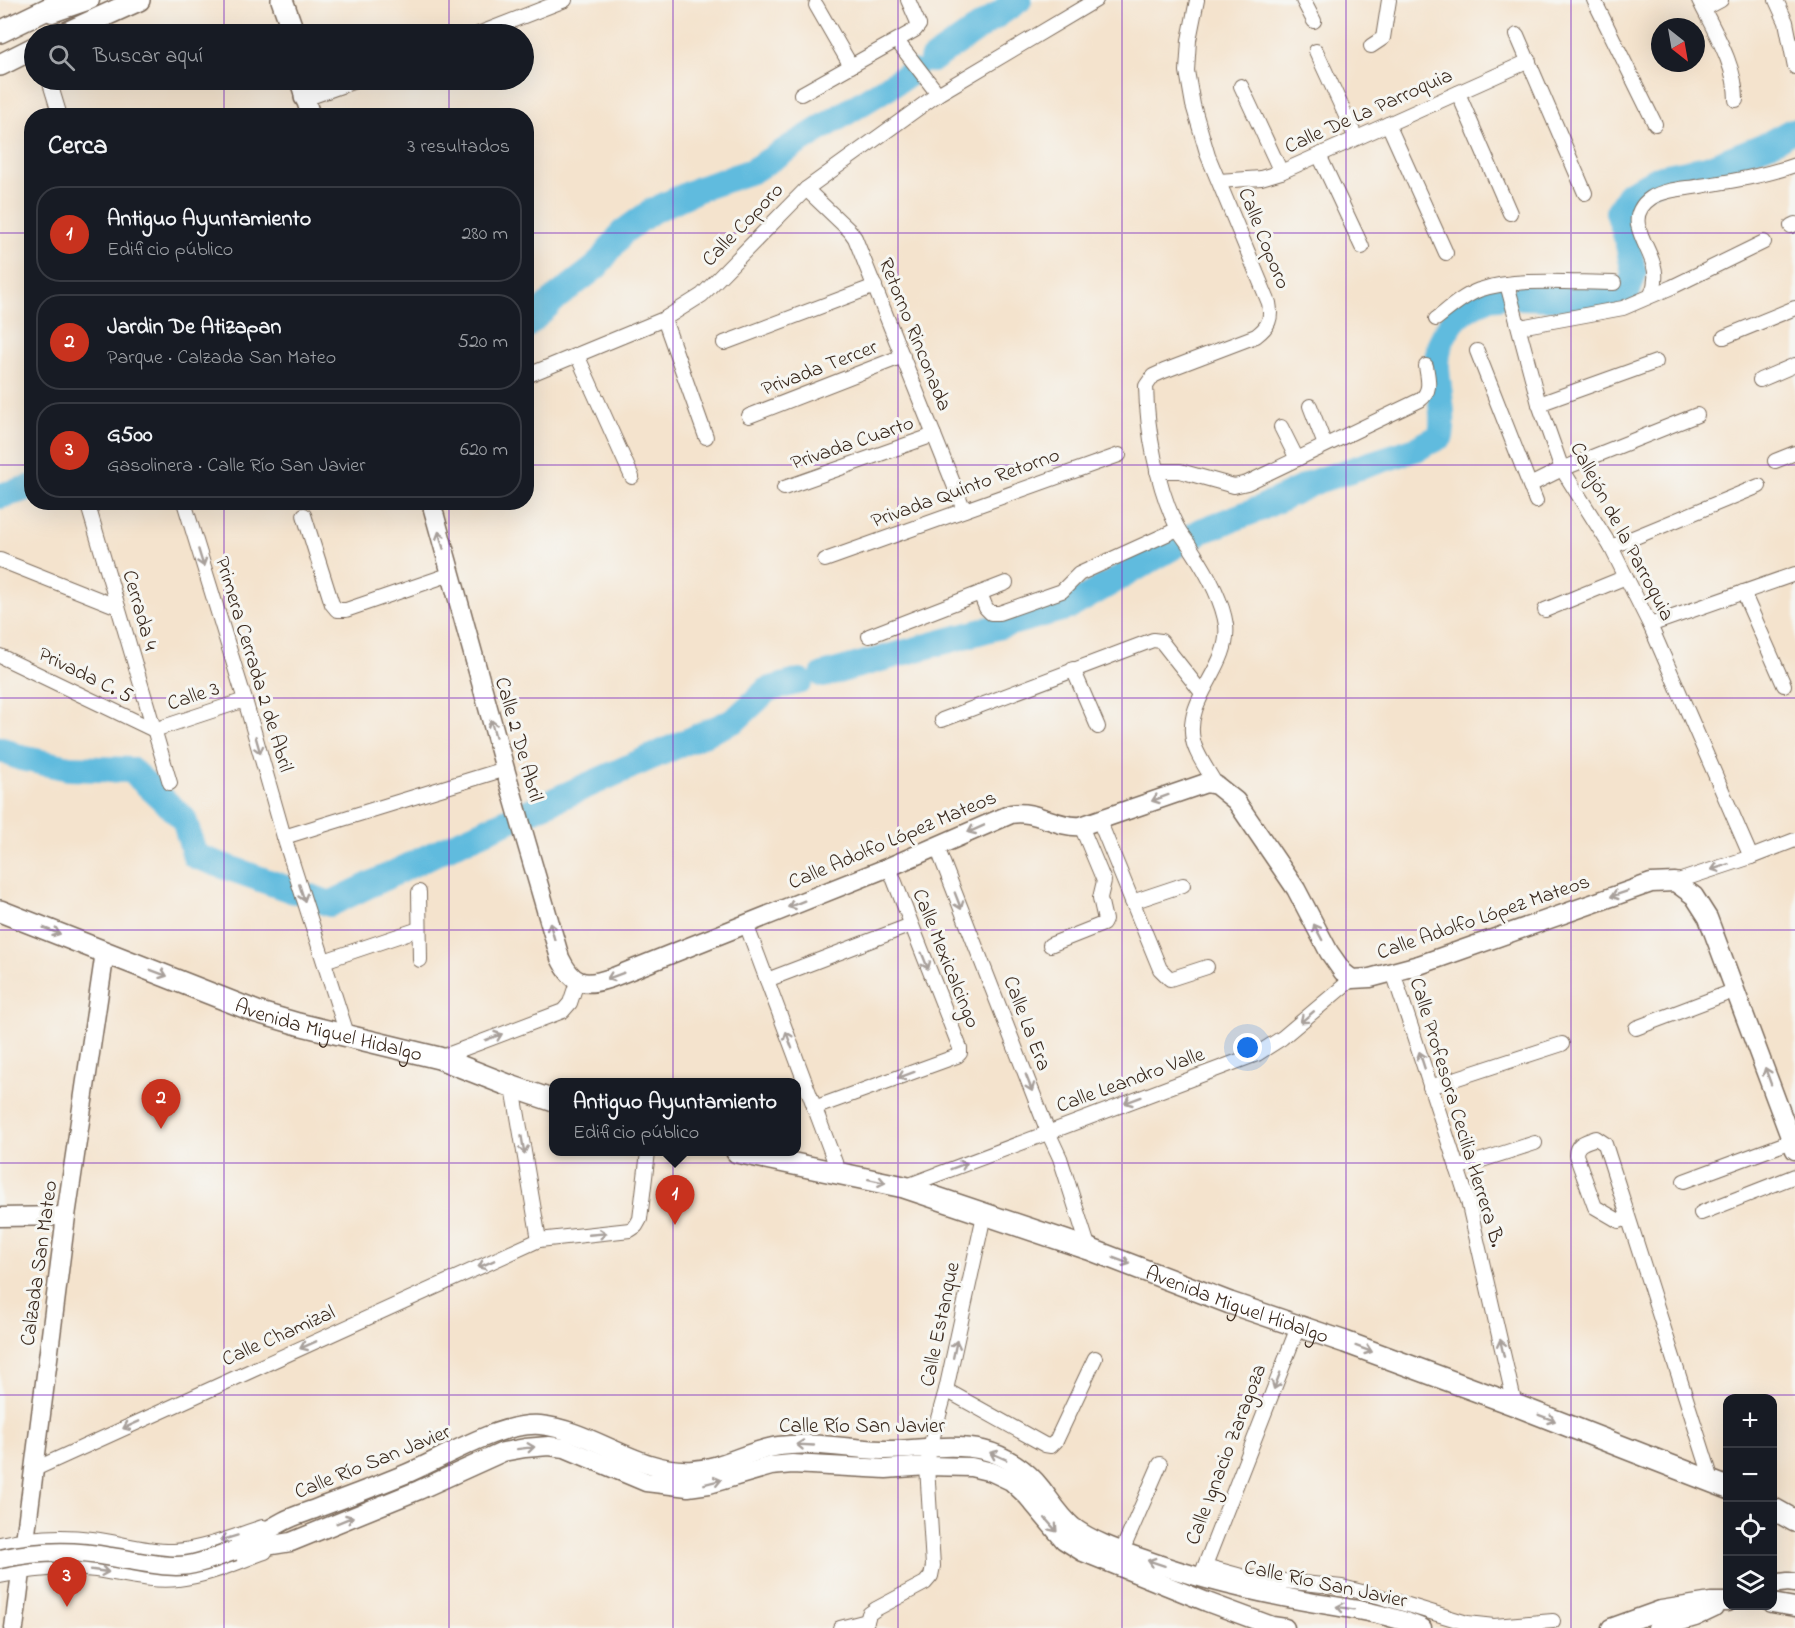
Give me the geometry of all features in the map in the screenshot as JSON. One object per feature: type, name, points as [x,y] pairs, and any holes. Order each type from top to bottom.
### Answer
[{"type":"main road","points":[[2,31],[66,0]]},
{"type":"main road","points":[[86,24],[139,0]]},
{"type":"main road","points":[[282,0],[290,24]]},
{"type":"main road","points":[[0,65],[24,53]]},
{"type":"main road","name":"Avenida Miguel Hidalgo","points":[[0,911],[257,1012],[439,1058],[513,1088],[549,1099]]},
{"type":"main road","name":"Avenida Miguel Hidalgo","points":[[756,1156],[904,1187],[1089,1249],[1298,1327],[1345,1342],[1712,1482]]},
{"type":"main road","points":[[1777,1510],[1795,1521]]},
{"type":"street","points":[[2,31],[90,0]]},
{"type":"street","points":[[271,0],[279,24]]},
{"type":"street","points":[[504,24],[565,0]]},
{"type":"street","points":[[801,94],[897,41],[919,25],[908,0]]},
{"type":"street","name":"Calle Coporo","points":[[534,373],[664,319],[702,295],[806,189],[938,94],[1096,0]]},
{"type":"street","name":"Calle Coporo","points":[[1197,0],[1189,40],[1187,71],[1193,105],[1208,156],[1269,303],[1272,317],[1267,328],[1256,336],[1153,376],[1146,386],[1157,471],[1162,491],[1178,529],[1193,550],[1221,604],[1226,626],[1224,651],[1191,719],[1193,741],[1215,784]]},
{"type":"street","points":[[1303,0],[1314,21]]},
{"type":"street","points":[[1371,46],[1383,38],[1386,32],[1389,0]]},
{"type":"street","points":[[1594,0],[1655,124]]},
{"type":"street","points":[[1720,0],[1701,4],[1732,70],[1736,85],[1736,100]]},
{"type":"street","points":[[1776,0],[1786,22],[1795,67]]},
{"type":"street","points":[[816,5],[851,66]]},
{"type":"street","points":[[1517,35],[1585,192]]},
{"type":"street","points":[[897,41],[938,94]]},
{"type":"street","points":[[1316,51],[1356,138]]},
{"type":"street","name":"Calle De La Parroquia","points":[[1219,181],[1261,178],[1281,172],[1529,61]]},
{"type":"street","points":[[1241,86],[1281,172]]},
{"type":"street","points":[[52,90],[58,108]]},
{"type":"street","points":[[305,94],[320,90]]},
{"type":"street","points":[[1458,93],[1510,213]]},
{"type":"street","points":[[1388,124],[1446,253]]},
{"type":"street","points":[[1319,155],[1362,247]]},
{"type":"street","points":[[1651,295],[1656,283],[1655,268],[1638,225],[1637,219],[1642,206],[1653,197],[1669,192],[1767,175],[1795,165]]},
{"type":"street","name":"Retorno Rinconada","points":[[806,189],[850,231],[875,286],[964,510]]},
{"type":"street","points":[[1520,327],[1623,308],[1764,242]]},
{"type":"street","points":[[1436,319],[1477,291],[1507,284],[1614,283]]},
{"type":"street","name":"Callejón de la Parroquia","points":[[1507,284],[1539,404],[1562,469],[1611,547],[1650,625],[1751,857]]},
{"type":"street","points":[[724,343],[875,286]]},
{"type":"street","points":[[1724,337],[1795,308]]},
{"type":"street","points":[[664,319],[706,437]]},
{"type":"street","points":[[1477,351],[1536,501]]},
{"type":"street","points":[[577,355],[632,477]]},
{"type":"street","name":"Privada Tercer","points":[[749,416],[903,356]]},
{"type":"street","points":[[1539,404],[1656,362]]},
{"type":"street","points":[[1760,380],[1795,365]]},
{"type":"street","points":[[1157,471],[1180,471],[1234,486],[1247,483],[1426,396],[1429,384],[1426,366]]},
{"type":"street","points":[[1310,406],[1325,445]]},
{"type":"street","points":[[1530,485],[1562,469],[1697,415]]},
{"type":"street","points":[[1281,427],[1297,459]]},
{"type":"street","name":"Privada Cuarto","points":[[783,488],[934,435]]},
{"type":"street","points":[[1775,461],[1795,453]]},
{"type":"street","name":"Privada Quinto Retorno","points":[[825,560],[1119,454]]},
{"type":"street","points":[[1611,547],[1759,486]]},
{"type":"street","name":"Cerrada 4","points":[[89,510],[170,783]]},
{"type":"street","name":"Primera Cerrada 2 de Abril","points":[[186,510],[346,1034]]},
{"type":"street","name":"Calle 2 De Abril","points":[[433,510],[560,958],[567,973],[577,982]]},
{"type":"street","points":[[304,515],[332,604],[337,610],[346,610],[451,574]]},
{"type":"street","points":[[980,593],[986,608],[991,613],[999,613],[1062,591],[1079,574],[1178,529]]},
{"type":"street","points":[[0,560],[118,607]]},
{"type":"street","name":"Callejón de la Parroquia","points":[[1650,625],[1795,574]]},
{"type":"street","points":[[1545,610],[1626,577]]},
{"type":"street","points":[[869,636],[1006,583]]},
{"type":"street","points":[[1743,592],[1784,685]]},
{"type":"street","points":[[942,720],[1153,640],[1161,641],[1202,693]]},
{"type":"street","name":"Privada C. 5","points":[[0,656],[154,730]]},
{"type":"street","points":[[1073,669],[1098,728]]},
{"type":"street","name":"Calle 3","points":[[154,730],[245,700]]},
{"type":"street","points":[[285,837],[505,768]]},
{"type":"street","points":[[1215,784],[1236,801],[1296,889],[1329,952],[1343,972],[1352,979]]},
{"type":"street","name":"Calle Adolfo López Mateos","points":[[577,982],[596,983],[611,978],[889,867],[1011,814],[1021,812],[1059,825],[1081,826],[1194,785],[1215,784]]},
{"type":"street","points":[[1099,820],[1160,969],[1170,979],[1207,967]]},
{"type":"street","points":[[1050,945],[1103,924],[1105,920],[1100,898],[1104,881],[1081,826]]},
{"type":"street","points":[[1675,882],[1795,840]]},
{"type":"street","name":"Calle La Era","points":[[937,847],[1060,1158],[1089,1249]]},
{"type":"street","name":"Calle Mexicalcingo","points":[[814,1108],[960,1053],[889,867]]},
{"type":"street","points":[[1675,882],[1694,896],[1708,918],[1793,1146],[1684,1181]]},
{"type":"street","name":"Calle Adolfo López Mateos","points":[[1352,979],[1361,980],[1393,972],[1651,883],[1675,882]]},
{"type":"street","points":[[1132,902],[1183,885]]},
{"type":"street","points":[[419,892],[420,960]]},
{"type":"street","points":[[746,924],[839,1173]]},
{"type":"street","points":[[767,980],[911,925]]},
{"type":"street","points":[[324,961],[419,929]]},
{"type":"street","name":"Calzada San Mateo","points":[[14,1628],[66,1216],[105,952]]},
{"type":"street","points":[[102,976],[128,961]]},
{"type":"street","name":"Calle Profesora Cecilia Herrera B.","points":[[1393,972],[1468,1201],[1515,1406]]},
{"type":"street","name":"Calle Leandro Valle","points":[[904,1187],[1257,1054],[1282,1038],[1352,979]]},
{"type":"street","points":[[439,1058],[562,1011],[570,1003],[577,982]]},
{"type":"street","points":[[1636,1028],[1736,990]]},
{"type":"street","points":[[1430,1087],[1562,1044]]},
{"type":"street","points":[[513,1088],[539,1240]]},
{"type":"street","points":[[1628,1217],[1619,1221],[1595,1207],[1576,1155],[1579,1144],[1596,1138],[1605,1144],[1712,1482]]},
{"type":"street","points":[[1457,1168],[1535,1143]]},
{"type":"street","name":"Calle Chamizal","points":[[35,1469],[539,1240],[630,1230],[640,1219],[648,1156]]},
{"type":"street","points":[[1701,1213],[1795,1176]]},
{"type":"street","name":"Calle Estanque","points":[[868,1625],[869,1614],[918,1588],[931,1576],[933,1566],[927,1466],[984,1215]]},
{"type":"street","points":[[0,1217],[66,1216]]},
{"type":"street","name":"Calle Ignacio Zaragoza","points":[[1194,1597],[1298,1327]]},
{"type":"street","points":[[946,1390],[1045,1445],[1051,1446],[1056,1441],[1095,1358]]},
{"type":"street","name":"Calle Río San Javier","points":[[0,1544],[26,1539],[59,1537],[92,1539],[155,1551],[175,1551],[216,1542],[285,1521],[406,1474],[499,1432],[519,1426],[540,1425],[559,1429],[653,1464],[676,1470],[694,1470],[714,1466],[780,1445],[885,1450],[964,1447],[985,1450],[1012,1462],[1038,1484],[1072,1526],[1119,1558],[1194,1597],[1259,1624],[1285,1628]]},
{"type":"street","name":"Calle Río San Javier","points":[[0,1576],[55,1568],[92,1570],[152,1579],[178,1579],[211,1572],[418,1490],[503,1452],[549,1446],[565,1448],[646,1482],[687,1487],[782,1465],[886,1469],[927,1466],[971,1467],[992,1472],[1011,1481],[1065,1540],[1083,1552],[1203,1572],[1261,1593],[1364,1611],[1406,1621],[1422,1628]]},
{"type":"street","points":[[1702,1449],[1712,1482]]},
{"type":"street","points":[[1119,1558],[1160,1464]]},
{"type":"street","name":"Calle Río San Javier","points":[[260,1542],[285,1521]]},
{"type":"street","points":[[55,1568],[46,1556],[47,1550],[59,1537]]},
{"type":"street","name":"Calle Río San Javier","points":[[0,1559],[21,1554],[65,1552],[178,1566],[260,1542],[291,1542]]},
{"type":"street","points":[[1203,1572],[1342,1587],[1467,1623],[1494,1626],[1553,1621]]},
{"type":"street","points":[[1777,1583],[1795,1583]]},
{"type":"street","points":[[1259,1624],[1261,1593]]},
{"type":"street","points":[[1611,1628],[1661,1610],[1723,1602]]},
{"type":"street","points":[[1657,1628],[1695,1617],[1723,1604]]},
{"type":"street","points":[[1777,1604],[1795,1607]]},
{"type":"street","points":[[840,1628],[868,1625]]},
{"type":"waterway","points":[[932,60],[1019,0]]},
{"type":"waterway","points":[[534,319],[557,297],[596,267],[623,232],[652,211],[699,189],[752,171],[912,72]]},
{"type":"waterway","points":[[1522,297],[1591,299],[1628,291],[1634,273],[1618,212],[1630,193],[1662,177],[1707,168],[1770,143],[1792,131]]},
{"type":"waterway","points":[[823,675],[1069,607],[1201,531],[1259,509],[1317,481],[1416,449],[1441,436],[1442,410],[1437,367],[1441,341],[1450,325],[1462,313],[1483,300],[1499,297]]},
{"type":"waterway","points":[[0,496],[24,489]]},
{"type":"waterway","points":[[311,897],[330,904],[444,849],[735,720],[767,690],[800,681]]},
{"type":"waterway","points":[[0,749],[21,758],[69,768],[131,770],[184,819],[195,856],[294,891]]},
{"type":"place","name":"Jardin De Atizapan","points":[[161,1129]]},
{"type":"place","name":"Antiguo Ayuntamiento","points":[[675,1225]]},
{"type":"place","name":"G500","points":[[67,1607]]}]
